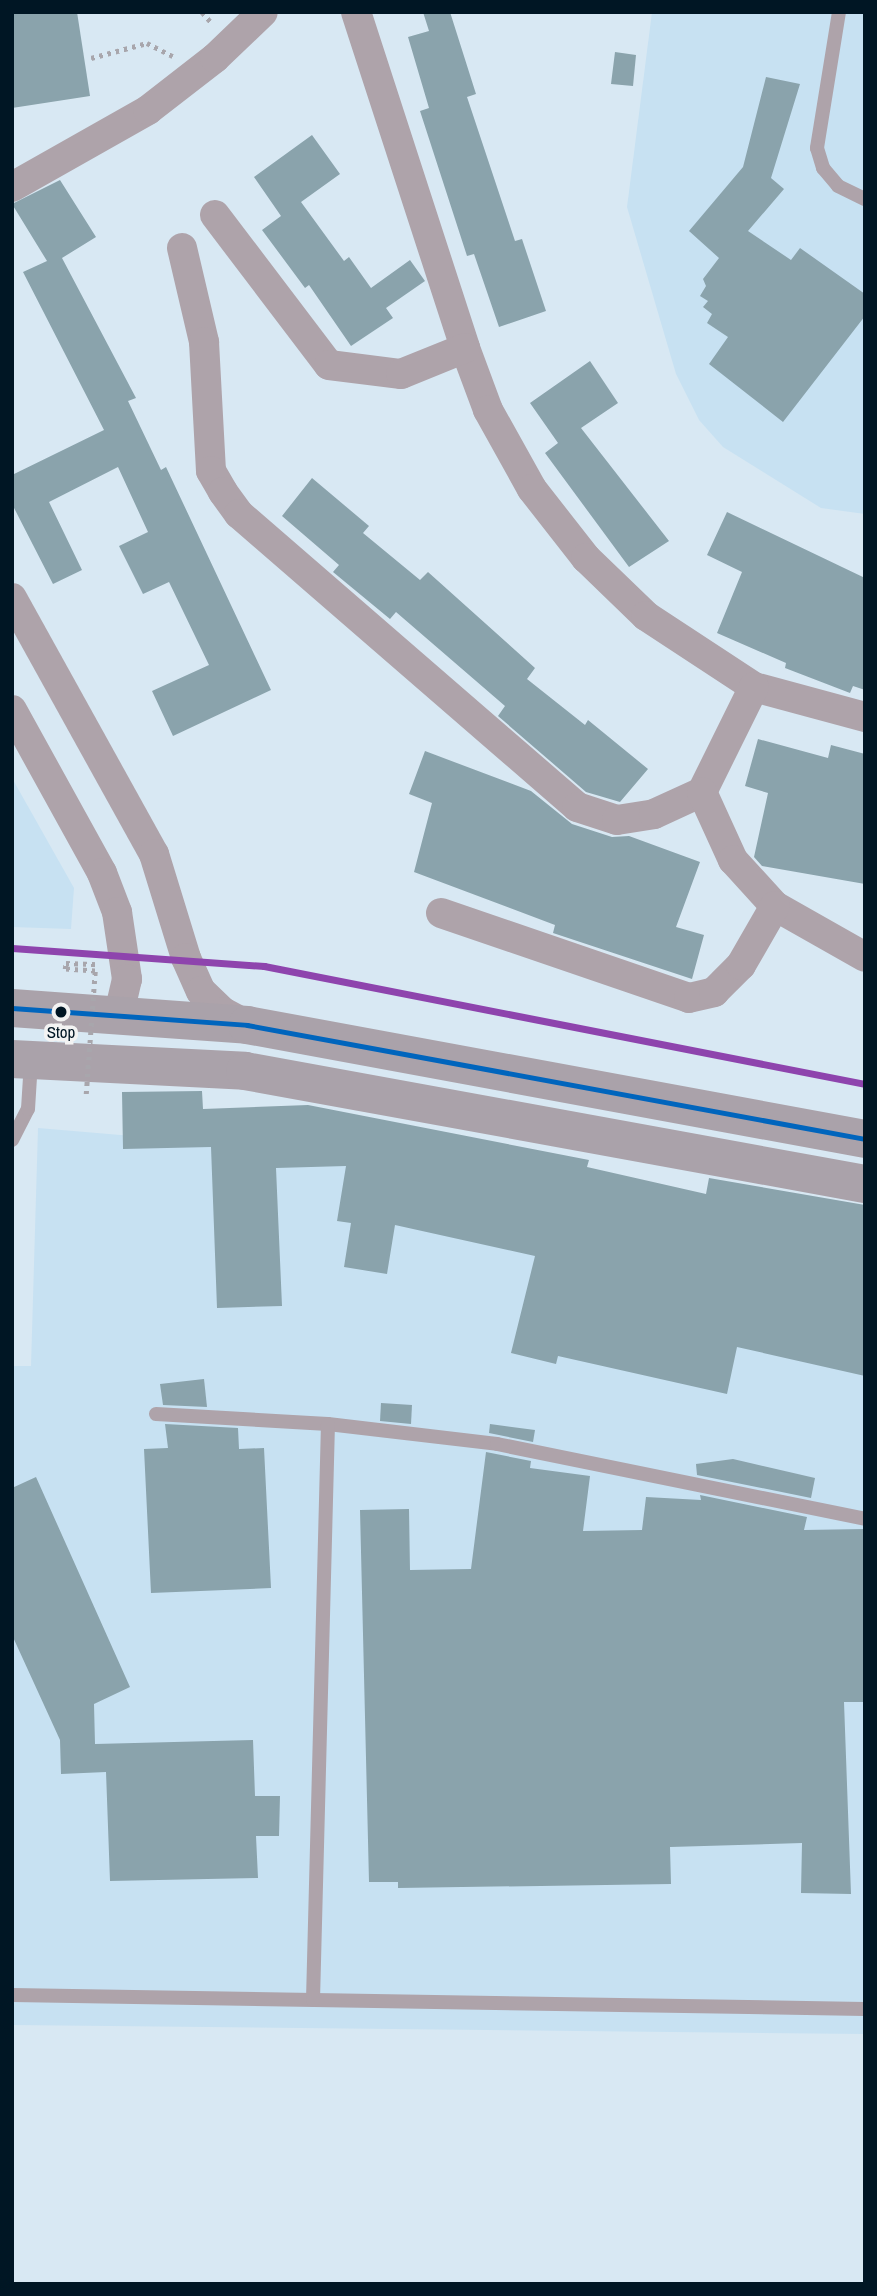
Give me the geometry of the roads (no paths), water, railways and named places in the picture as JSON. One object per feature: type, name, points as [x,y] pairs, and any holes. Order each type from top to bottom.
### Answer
[{"type":"main road","points":[[12,1009],[247,1025],[865,1139]]},
{"type":"main road","points":[[22,1059],[245,1071],[865,1184]]},
{"type":"street","points":[[12,187],[148,110],[200,69],[263,12]]},
{"type":"street","points":[[356,12],[465,348],[488,410],[531,489],[586,558],[646,616],[754,687],[865,717]]},
{"type":"street","points":[[215,215],[329,365],[401,374],[465,348]]},
{"type":"street","points":[[182,248],[204,342],[211,471],[239,514],[577,807],[617,820],[654,814],[702,792],[754,687]]},
{"type":"street","points":[[12,598],[154,854],[186,958],[201,991],[223,1012],[247,1025]]},
{"type":"street","points":[[12,710],[102,873],[117,912],[127,979],[119,1015]]},
{"type":"street","points":[[702,792],[733,860],[775,906],[865,957]]},
{"type":"street","points":[[441,914],[689,998],[713,992],[741,965],[775,906]]},
{"type":"lane","points":[[839,12],[817,148],[823,168],[838,186],[865,199]]},
{"type":"lane","points":[[12,1140],[28,1109],[22,1059]]},
{"type":"lane","points":[[156,1414],[327,1424],[497,1444],[865,1519]]},
{"type":"lane","points":[[313,2000],[327,1424]]},
{"type":"lane","points":[[12,1995],[865,2009]]},
{"type":"place","name":"Stop","points":[[61,1012]]}]
